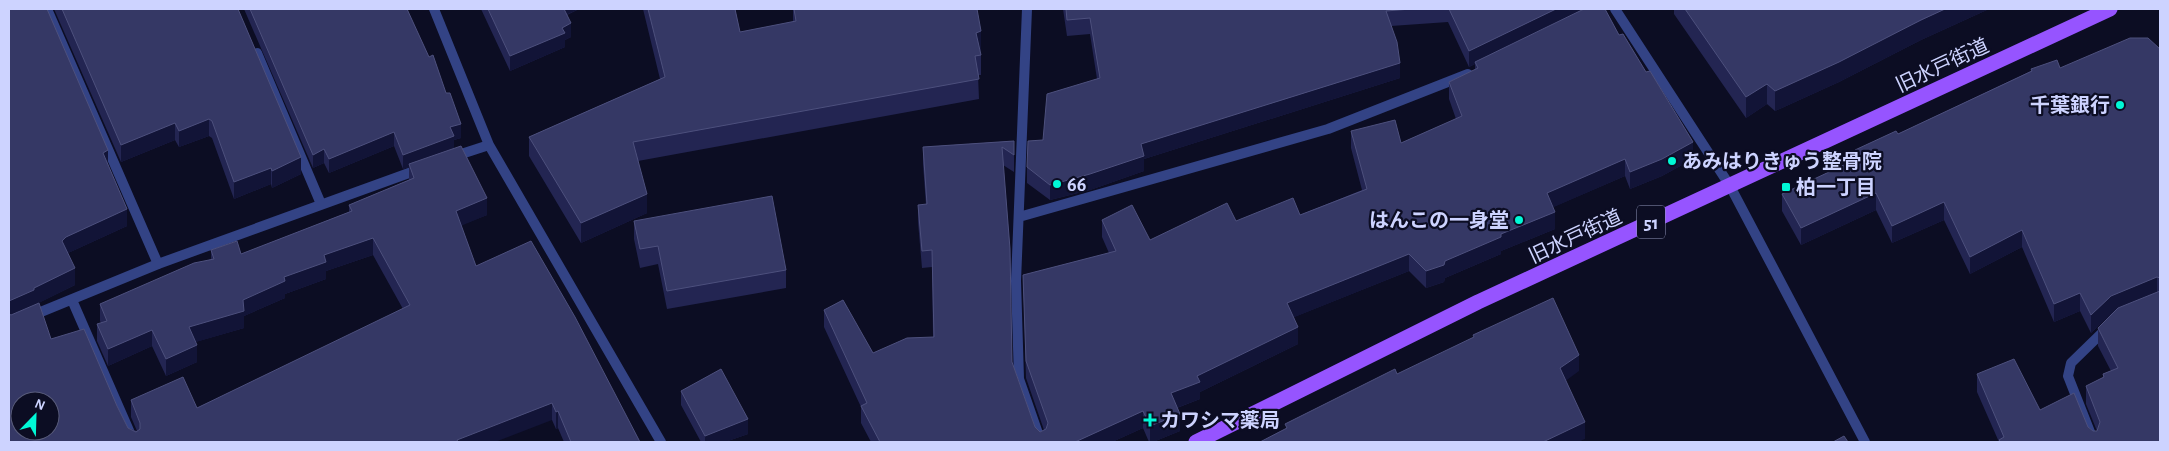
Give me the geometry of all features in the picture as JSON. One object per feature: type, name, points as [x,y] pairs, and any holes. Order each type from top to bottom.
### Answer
[{"type":"main road","name":"旧水戸街道","points":[[1196,442],[1478,302],[2110,9]]},
{"type":"street","points":[[47,9],[158,264]]},
{"type":"street","points":[[434,9],[489,144],[661,442]]},
{"type":"street","points":[[1027,9],[1016,281],[1019,379],[1041,442]]},
{"type":"street","points":[[1615,9],[1730,186],[1866,442]]},
{"type":"street","points":[[253,44],[321,204]]},
{"type":"street","points":[[1019,217],[1328,129],[1478,70]]},
{"type":"street","points":[[9,325],[158,264],[489,144]]},
{"type":"street","points":[[72,300],[134,442]]},
{"type":"street","points":[[2094,442],[2068,376],[2070,363],[2114,320]]},
{"type":"building","points":[[9,9],[47,9],[108,150],[103,153],[127,209],[66,237],[62,241],[75,268],[9,301]]},
{"type":"building","points":[[62,9],[238,9],[301,157],[272,171],[271,168],[234,182],[212,121],[209,119],[179,131],[175,123],[121,145]]},
{"type":"building","points":[[250,9],[407,9],[429,57],[433,55],[446,93],[450,93],[461,124],[450,127],[454,136],[403,155],[394,132],[329,159],[324,149],[313,155]]},
{"type":"building","points":[[488,9],[564,9],[571,23],[562,28],[565,33],[510,56]]},
{"type":"building","points":[[648,9],[735,9],[740,32],[796,21],[794,9],[977,9],[981,31],[976,33],[981,55],[975,56],[979,79],[633,142],[647,194],[581,223],[529,137],[665,77]]},
{"type":"building","points":[[1066,9],[1411,9],[1386,11],[1397,42],[1400,63],[1141,144],[1144,156],[1050,185],[1027,167],[1028,141],[1043,140],[1047,94],[1100,78],[1090,18],[1067,20]]},
{"type":"building","points":[[1449,9],[1556,9],[1469,51]]},
{"type":"building","points":[[1584,9],[1605,9],[1619,35],[1623,34],[1646,72],[1650,71],[1693,142],[1662,159],[1630,172],[1625,159],[1547,193],[1555,212],[1501,234],[1501,237],[1445,261],[1444,265],[1426,271],[1409,254],[1287,303],[1298,327],[1197,376],[1200,382],[1171,393],[1180,414],[1150,426],[1143,411],[1075,442],[880,442],[861,406],[867,403],[824,310],[843,300],[873,353],[907,338],[934,337],[932,250],[922,251],[918,205],[927,204],[923,147],[1014,141],[1014,155],[1002,147],[1010,249],[1012,362],[1035,427],[1040,432],[1046,429],[1048,423],[1026,361],[1023,275],[1116,251],[1102,220],[1132,205],[1150,240],[1227,203],[1236,221],[1293,198],[1300,215],[1367,189],[1351,131],[1395,120],[1401,143],[1462,116],[1449,82],[1478,68],[1475,62]]},
{"type":"building","points":[[1685,9],[1945,9],[1839,62],[1775,91],[1767,84],[1746,97]]},
{"type":"building","points":[[2130,38],[2148,38],[2160,49],[2160,278],[2157,277],[2111,296],[2091,315],[2080,293],[2054,304],[2022,230],[1970,257],[1944,202],[1892,226],[1876,193],[1801,228],[1782,194],[1859,158],[1855,150],[1896,131],[1898,134],[2032,71],[2031,69],[2057,60],[2060,68]]},
{"type":"building","points":[[461,146],[487,198],[456,211],[476,266],[531,241],[575,317],[640,442],[571,442],[558,411],[556,412],[552,403],[457,440],[458,442],[9,442],[9,314],[11,315],[39,303],[51,339],[84,329],[128,428],[136,432],[140,429],[140,423],[131,400],[183,377],[197,408],[410,305],[373,238],[324,255],[326,262],[284,277],[285,281],[243,300],[244,311],[189,327],[197,345],[166,359],[152,330],[108,349],[97,324],[107,321],[100,304],[194,263],[214,259],[211,250],[237,241],[241,254],[352,211],[349,205],[414,178],[409,164]]},
{"type":"building","points":[[772,196],[786,270],[667,291],[658,246],[640,249],[634,221]]},
{"type":"building","points":[[2160,291],[2160,442],[2001,442],[1999,440],[2004,437],[1977,374],[2014,359],[2040,410],[2074,393],[2088,427],[2093,431],[2097,431],[2100,422],[2086,386],[2104,377],[2103,374],[2118,368],[2098,328],[2118,308]]},
{"type":"building","points":[[1553,298],[1579,355],[1560,368],[1585,422],[1543,442],[1260,442],[1287,428],[1285,424],[1395,369],[1397,374],[1474,337],[1473,335]]},
{"type":"building","points":[[721,369],[748,419],[705,436],[681,391]]},
{"type":"building","points":[[1844,436],[1848,442],[1833,442]]},
{"type":"place","name":"千葉銀行","points":[[2120,105]]},
{"type":"place","name":"あみはりきゅう整骨院","points":[[1672,161]]},
{"type":"place","name":"66","points":[[1057,184]]},
{"type":"place","name":"柏一丁目","points":[[1786,187]]},
{"type":"place","name":"はんこの一身堂","points":[[1519,220]]},
{"type":"place","name":"カワシマ薬局","points":[[1150,420]]}]
